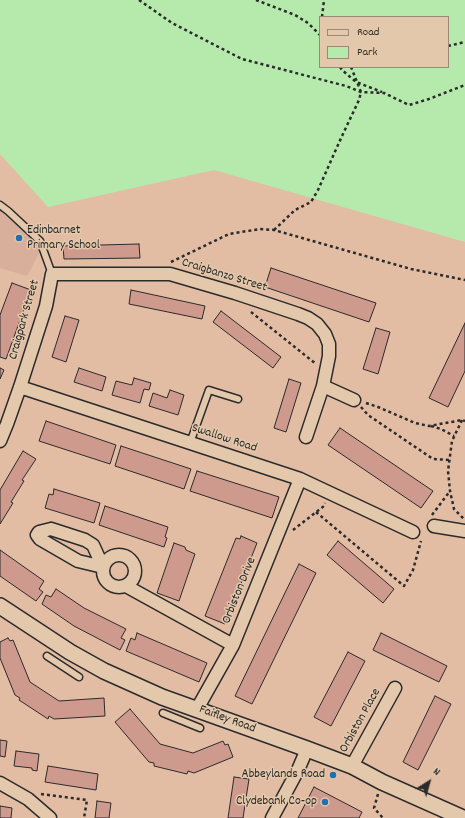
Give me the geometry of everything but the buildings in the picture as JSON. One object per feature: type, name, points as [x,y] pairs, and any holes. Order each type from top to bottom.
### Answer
[{"type":"street","name":"Craigbanzo Street","points":[[52,274],[170,274],[184,277],[308,318],[317,324],[325,334],[329,344],[329,356],[323,386],[306,437]]},
{"type":"street","name":"Craigpark Street","points":[[0,441],[20,387],[46,306],[52,274]]},
{"type":"street","points":[[323,386],[354,400]]},
{"type":"street","name":"Swallow Road","points":[[20,387],[300,479],[417,536]]},
{"type":"street","name":"Orbiston Drive","points":[[193,708],[233,645],[300,479]]},
{"type":"street","points":[[432,521],[465,531]]},
{"type":"street","points":[[103,567],[78,561],[40,539],[38,535],[39,532],[51,529],[86,540],[93,545],[103,567],[104,577],[110,585],[120,588],[126,586],[134,579],[136,573],[133,562],[124,556],[114,555],[109,558],[103,567]]},
{"type":"street","points":[[126,586],[233,645]]},
{"type":"street","name":"Faifley Road","points":[[0,606],[70,652],[104,671],[162,697],[352,766],[382,782],[463,818]]},
{"type":"street","name":"Orbiston Place","points":[[352,766],[395,688]]},
{"type":"street","points":[[272,818],[298,770],[307,749]]},
{"type":"street","points":[[0,783],[28,799],[50,818]]},
{"type":"lane","points":[[0,206],[8,211],[40,241],[52,274]]},
{"type":"lane","points":[[190,443],[209,390],[238,400]]},
{"type":"lane","points":[[61,665],[70,652]]},
{"type":"lane","points":[[47,656],[78,677]]},
{"type":"lane","points":[[183,721],[193,708]]},
{"type":"lane","points":[[163,713],[200,728]]},
{"type":"path","points":[[139,0],[172,23],[242,59],[346,86],[361,92],[384,93]]},
{"type":"path","points":[[256,0],[295,15],[308,23],[319,34]]},
{"type":"path","points":[[322,16],[324,0]]},
{"type":"path","points":[[449,46],[465,42]]},
{"type":"path","points":[[341,68],[356,82],[409,105],[465,85]]},
{"type":"path","points":[[274,230],[295,210],[311,202],[318,190],[360,100],[361,92],[351,68]]},
{"type":"path","points":[[157,274],[179,258],[229,234],[260,229],[274,230],[411,268],[465,280]]},
{"type":"path","points":[[249,310],[326,372]]},
{"type":"path","points":[[354,400],[378,407],[415,423],[440,429],[454,436]]},
{"type":"path","points":[[354,400],[368,415],[433,459],[449,460]]},
{"type":"path","points":[[429,426],[464,420]]},
{"type":"path","points":[[464,420],[452,441],[448,471],[454,509],[464,518]]},
{"type":"path","points":[[432,521],[450,491]]},
{"type":"path","points":[[292,530],[324,506],[329,493]]},
{"type":"path","points":[[316,512],[404,586],[413,570],[417,536]]},
{"type":"path","points":[[382,782],[374,808],[383,818]]},
{"type":"path","points":[[28,799],[38,794],[87,800],[84,818]]},
{"type":"shaded area","name":"Edinbarnet Primary School","points":[[0,199],[35,229],[33,231],[43,246],[27,276],[0,268]]},
{"type":"green space","points":[[0,0],[465,0],[465,242],[214,170],[48,207],[0,154]]},
{"type":"place","name":"Edinbarnet Primary School","points":[[19,238]]},
{"type":"place","name":"Abbeylands Road","points":[[333,775]]},
{"type":"place","name":"Clydebank Co-op","points":[[325,802]]}]
